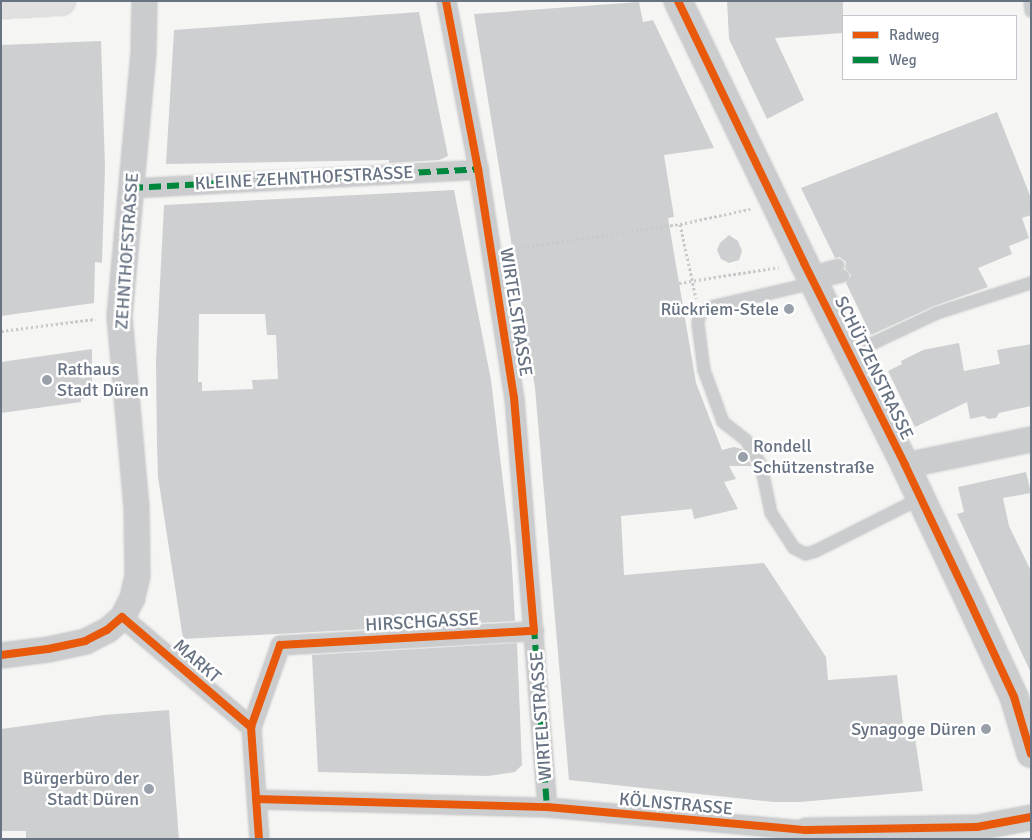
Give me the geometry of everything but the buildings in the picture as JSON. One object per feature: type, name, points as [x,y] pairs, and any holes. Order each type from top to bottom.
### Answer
[{"type":"main road","points":[[1,4],[61,1]]},
{"type":"street","name":"ZEHNTHOFSTRASSE","points":[[122,617],[132,598],[137,576],[137,536],[119,316],[143,51],[144,1]]},
{"type":"street","name":"WIRTELSTRASSE","points":[[446,1],[478,169],[514,398],[547,807]]},
{"type":"street","name":"SCHÜTZENSTRASSE","points":[[678,1],[809,273],[921,498],[1014,696],[1031,754]]},
{"type":"street","name":"KLEINE ZEHNTHOFSTRASSE","points":[[131,188],[478,169]]},
{"type":"street","points":[[905,465],[1031,440]]},
{"type":"street","points":[[1,655],[48,649],[85,641],[107,630],[122,617]]},
{"type":"street","name":"MARKT","points":[[122,617],[251,727]]},
{"type":"street","name":"HIRSCHGASSE","points":[[251,727],[280,645],[534,631]]},
{"type":"street","points":[[251,727],[259,839]]},
{"type":"street","name":"KÖLNSTRASSE","points":[[256,799],[547,807],[805,834],[977,827],[1031,818]]},
{"type":"lane","points":[[1030,1],[1031,11]]},
{"type":"lane","points":[[841,271],[809,273],[711,307],[699,316],[698,324],[704,370],[723,422],[746,440],[761,465],[771,512],[794,548],[806,554],[816,551],[921,498]]},
{"type":"lane","points":[[850,354],[937,313],[1031,283]]},
{"type":"path","points":[[492,252],[680,224],[776,204]]},
{"type":"path","points":[[680,224],[699,316]]},
{"type":"path","points":[[679,282],[809,273]]},
{"type":"path","points":[[1,331],[119,316]]},
{"type":"marked path","points":[[131,188],[478,169]]},
{"type":"marked path","points":[[534,627],[547,807]]},
{"type":"cycle path","points":[[259,839],[251,727],[280,645],[534,631],[514,398],[478,169],[446,1]]},
{"type":"cycle path","points":[[678,1],[970,602],[1014,697],[1031,754]]},
{"type":"cycle path","points":[[1,655],[48,649],[85,641],[107,630],[122,617],[251,727]]},
{"type":"cycle path","points":[[256,799],[547,807],[806,830],[977,827],[1031,817]]},
{"type":"place","name":"Rückriem-Stele","points":[[789,309]]},
{"type":"place","name":"Rathaus Stadt Düren","points":[[47,380]]},
{"type":"place","name":"Rondell Schützenstraße","points":[[743,457]]},
{"type":"place","name":"Synagoge Düren","points":[[986,729]]},
{"type":"place","name":"Bürgerbüro der Stadt Düren","points":[[149,789]]}]
